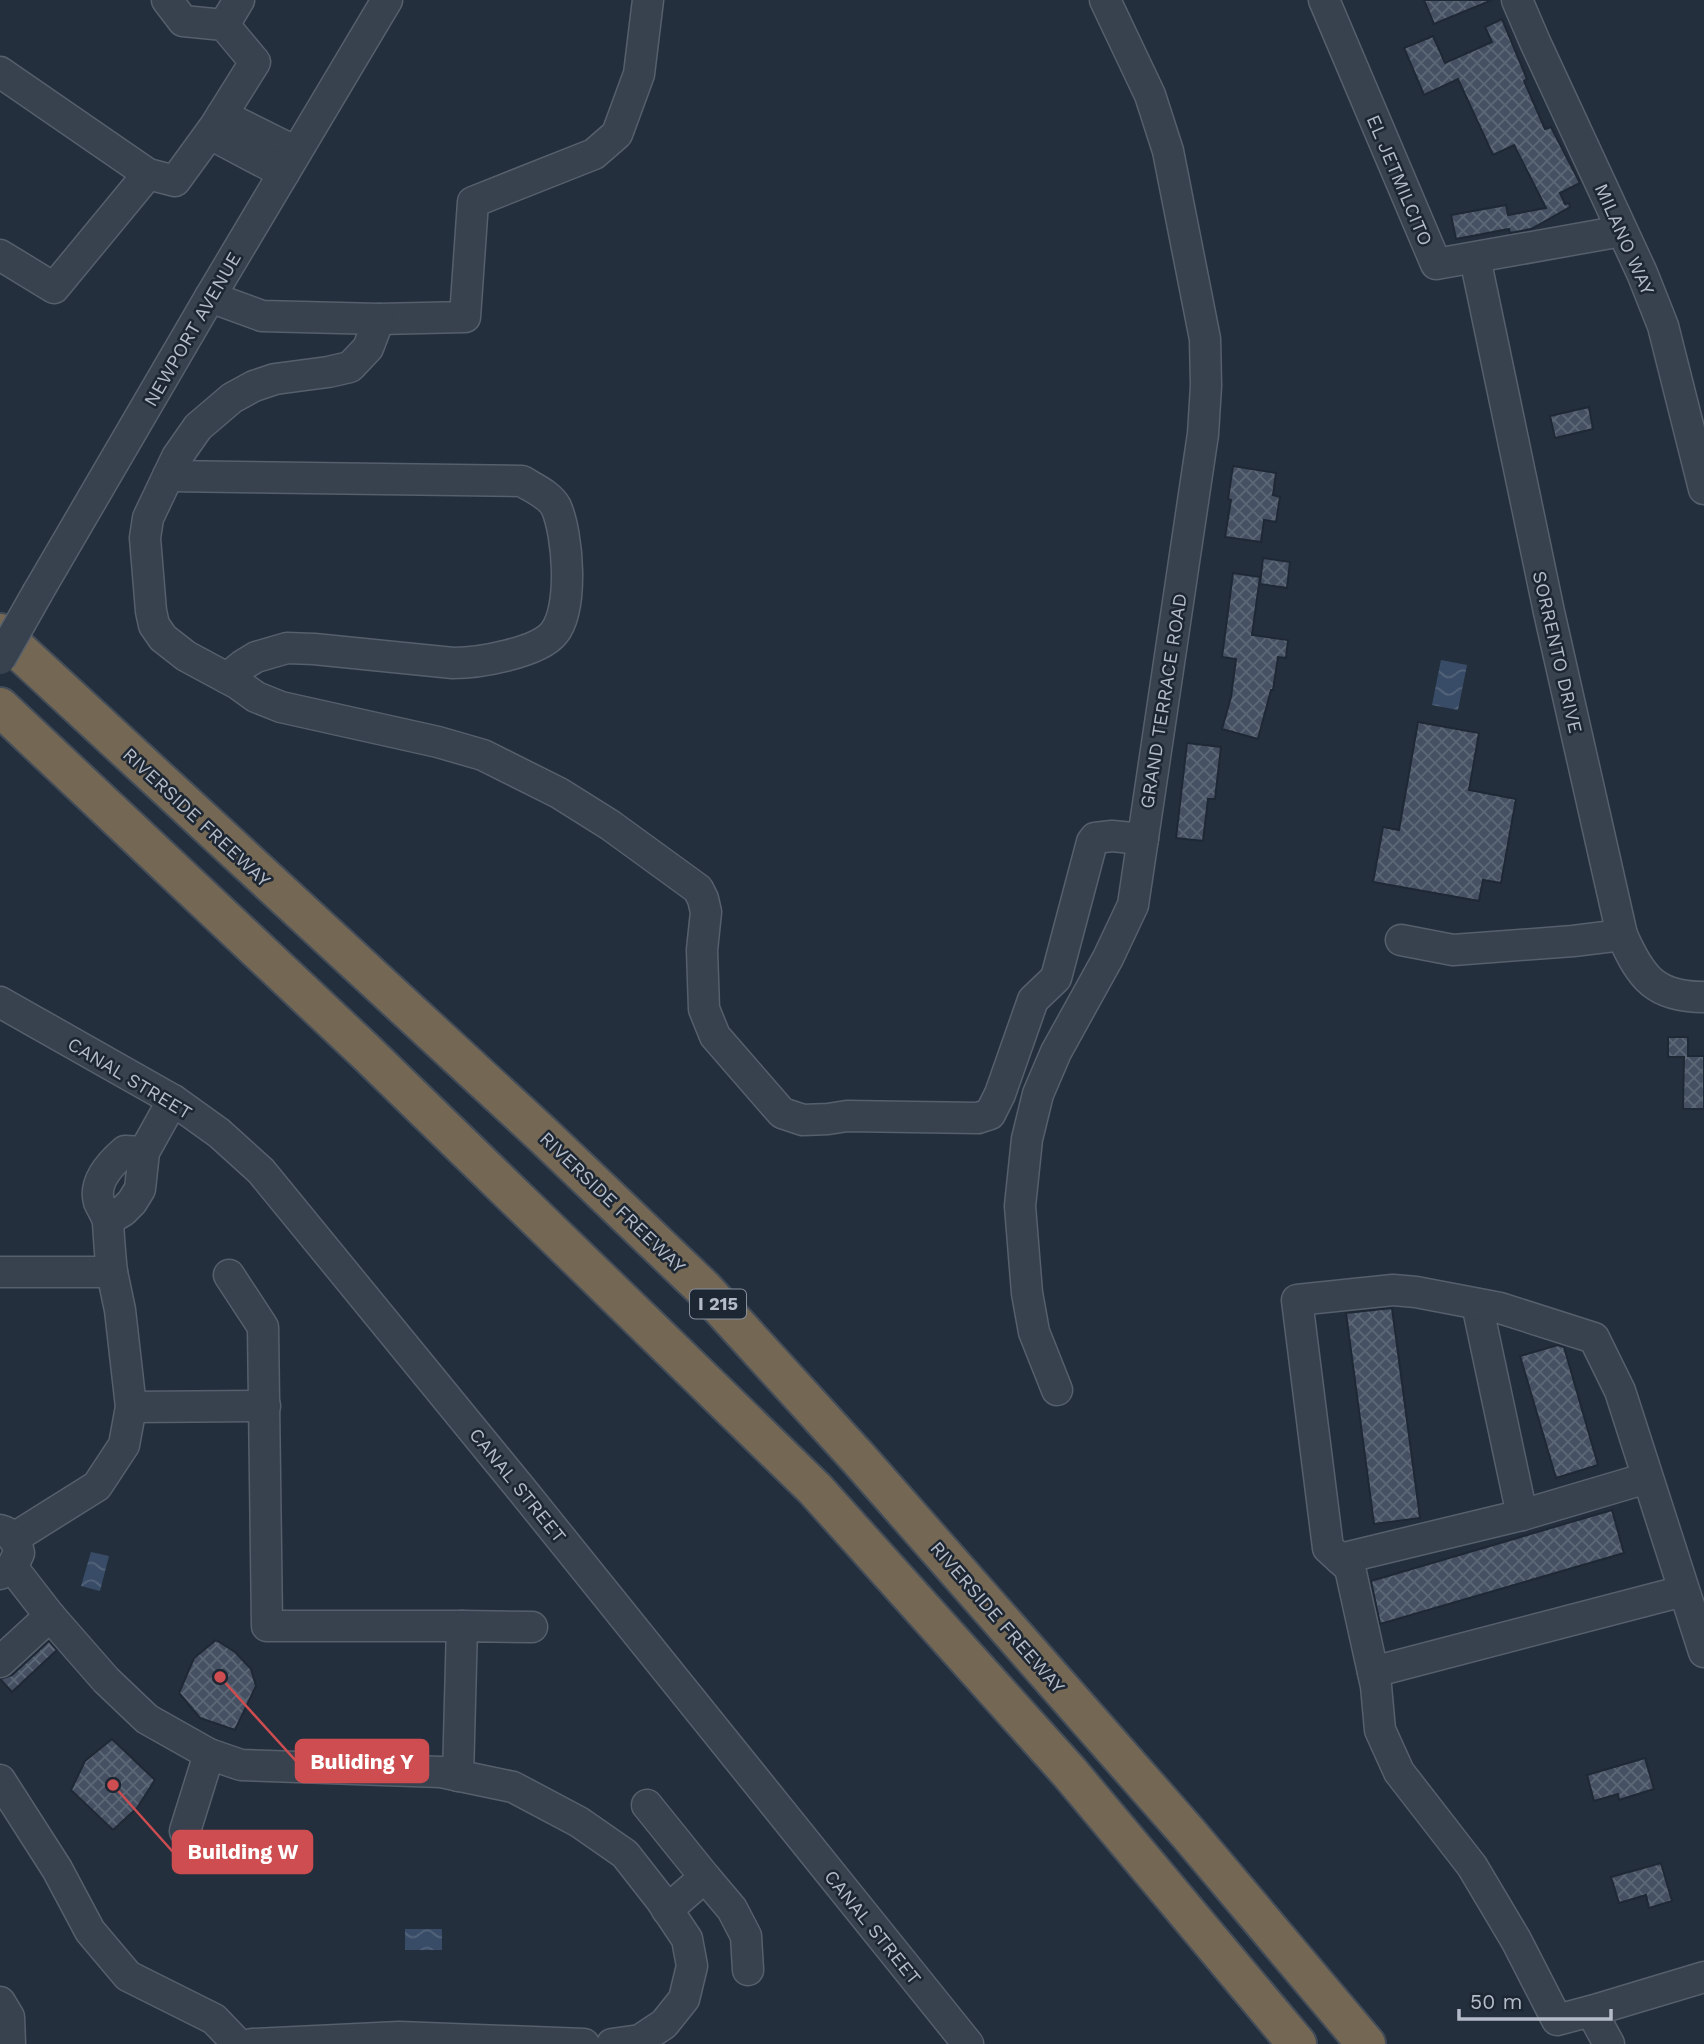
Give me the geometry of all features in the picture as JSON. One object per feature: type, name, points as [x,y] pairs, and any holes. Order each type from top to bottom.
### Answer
[{"type":"highway","name":"RIVERSIDE FREEWAY","points":[[0,633],[543,1135],[704,1289],[860,1460],[1188,1833],[1366,2044]]},
{"type":"highway","points":[[0,707],[366,1052],[814,1489],[1070,1773],[1297,2044]]},
{"type":"street","points":[[0,72],[148,174],[174,181],[216,125],[255,62],[224,25],[183,21],[167,0]]},
{"type":"street","points":[[224,25],[239,0]]},
{"type":"street","name":"NEWPORT AVENUE","points":[[0,659],[210,297],[387,0]]},
{"type":"street","points":[[210,297],[262,316],[379,319],[465,317],[473,202],[594,154],[617,134],[639,74],[648,0]]},
{"type":"street","name":"GRAND TERRACE ROAD","points":[[1057,1390],[1034,1332],[1027,1293],[1020,1206],[1027,1139],[1038,1094],[1056,1052],[1108,958],[1133,905],[1203,434],[1206,363],[1205,339],[1168,151],[1150,95],[1105,0]]},
{"type":"street","name":"EL JETMILCITO","points":[[1324,0],[1436,264],[1622,231]]},
{"type":"street","name":"MILANO WAY","points":[[1517,0],[1642,273],[1663,326],[1703,478]]},
{"type":"street","points":[[216,125],[290,162]]},
{"type":"street","points":[[0,255],[54,288],[148,174]]},
{"type":"street","name":"SORRENTO DRIVE","points":[[1475,258],[1549,612],[1622,935],[1631,956],[1647,978],[1667,994],[1704,997]]},
{"type":"street","points":[[379,319],[368,348],[349,367],[275,379],[254,386],[232,398],[198,427],[177,457],[148,518],[145,538],[154,625],[163,638],[186,656],[256,697],[281,707],[438,742],[483,755],[569,799],[610,825],[698,890],[706,912],[702,950],[705,1009],[715,1036],[782,1113],[803,1120],[848,1116],[978,1118],[990,1114],[1000,1094],[1032,1000],[1056,978],[1092,842],[1095,838],[1104,836],[1143,838]]},
{"type":"street","points":[[168,475],[522,481],[555,505],[564,536],[566,593],[562,615],[554,634],[539,643],[503,657],[471,663],[287,648],[256,657],[227,678]]},
{"type":"street","points":[[1401,940],[1453,950],[1622,935]]},
{"type":"street","name":"CANAL STREET","points":[[0,1002],[173,1100],[219,1133],[261,1171],[505,1468],[968,2044]]},
{"type":"street","points":[[173,1100],[144,1152],[140,1189],[123,1211],[108,1220],[108,1242],[120,1310],[131,1407],[124,1445],[97,1486],[7,1552],[50,1616],[106,1680],[147,1719],[209,1754],[241,1765],[441,1772],[513,1787],[579,1822],[625,1854],[687,1939],[692,1966],[684,1999],[653,2038],[612,2044]]},
{"type":"street","points":[[0,1272],[112,1272]]},
{"type":"street","points":[[229,1275],[263,1327],[267,1626],[532,1627]]},
{"type":"street","points":[[1704,1652],[1620,1391],[1594,1338],[1500,1308],[1416,1292],[1393,1290],[1297,1300],[1328,1548],[1350,1568],[1373,1672],[1380,1730],[1399,1772],[1472,1866],[1516,1940],[1557,2020],[1704,1977]]},
{"type":"street","points":[[1477,1304],[1522,1515]]},
{"type":"street","points":[[131,1407],[265,1406]]},
{"type":"street","points":[[1340,1559],[1522,1515],[1647,1478]]},
{"type":"street","points":[[1373,1672],[1683,1591]]},
{"type":"street","points":[[0,1662],[50,1616]]},
{"type":"street","points":[[458,1776],[461,1626]]},
{"type":"street","points":[[185,1831],[209,1754]]},
{"type":"street","points":[[0,1780],[57,1869],[90,1931],[128,1976],[214,2019],[238,2044]]},
{"type":"street","points":[[647,1805],[732,1909],[746,1937],[748,1969]]},
{"type":"street","points":[[667,1910],[705,1877]]},
{"type":"street","points":[[0,2002],[9,2017],[10,2044]]},
{"type":"street","points":[[1591,2011],[1609,2044]]},
{"type":"street","points":[[253,2044],[387,2038],[584,2044]]},
{"type":"water","points":[[1441,660],[1467,665],[1458,710],[1432,705]]},
{"type":"water","points":[[91,1552],[109,1556],[100,1591],[81,1586]]},
{"type":"water","points":[[405,1929],[442,1929],[442,1950],[405,1950]]},
{"type":"building","points":[[1424,0],[1492,0],[1434,24]]},
{"type":"building","points":[[1502,19],[1545,129],[1551,127],[1580,183],[1560,193],[1565,204],[1569,203],[1570,207],[1531,229],[1510,233],[1509,229],[1456,239],[1451,215],[1506,205],[1508,215],[1546,208],[1514,145],[1493,155],[1458,79],[1424,95],[1404,48],[1433,36],[1445,63],[1492,42],[1485,27]]},
{"type":"building","points":[[1589,407],[1593,429],[1555,438],[1550,416]]},
{"type":"building","points":[[1233,466],[1276,473],[1273,495],[1280,497],[1276,522],[1264,520],[1261,542],[1225,537]]},
{"type":"building","points":[[1263,558],[1290,562],[1287,588],[1260,584]]},
{"type":"building","points":[[1233,573],[1260,577],[1252,635],[1288,640],[1286,658],[1278,657],[1273,690],[1258,739],[1222,729],[1231,697],[1236,659],[1222,657]]},
{"type":"building","points":[[1418,722],[1479,733],[1469,790],[1516,799],[1501,883],[1483,880],[1479,901],[1373,882],[1383,827],[1399,830]]},
{"type":"building","points":[[1187,743],[1221,747],[1215,799],[1208,799],[1203,841],[1176,838]]},
{"type":"building","points":[[1668,1037],[1688,1037],[1688,1056],[1704,1056],[1704,1109],[1683,1109],[1684,1057],[1668,1057]]},
{"type":"building","points":[[1392,1308],[1420,1518],[1374,1524],[1346,1313]]},
{"type":"building","points":[[1558,1345],[1564,1347],[1598,1465],[1556,1478],[1520,1356]]},
{"type":"building","points":[[1612,1510],[1624,1553],[1380,1624],[1371,1581]]},
{"type":"building","points":[[216,1640],[235,1652],[251,1669],[256,1686],[235,1730],[200,1718],[179,1693],[194,1658]]},
{"type":"building","points":[[49,1641],[57,1650],[12,1692],[0,1679],[12,1675]]},
{"type":"building","points":[[112,1739],[155,1780],[137,1808],[113,1830],[71,1790],[85,1761]]},
{"type":"building","points":[[1645,1758],[1654,1789],[1619,1800],[1618,1794],[1594,1801],[1587,1775]]},
{"type":"building","points":[[1661,1863],[1672,1901],[1649,1908],[1646,1895],[1619,1903],[1611,1877]]},
{"type":"place","name":"Buliding Y","points":[[220,1677]]},
{"type":"place","name":"Building W","points":[[113,1785]]}]
